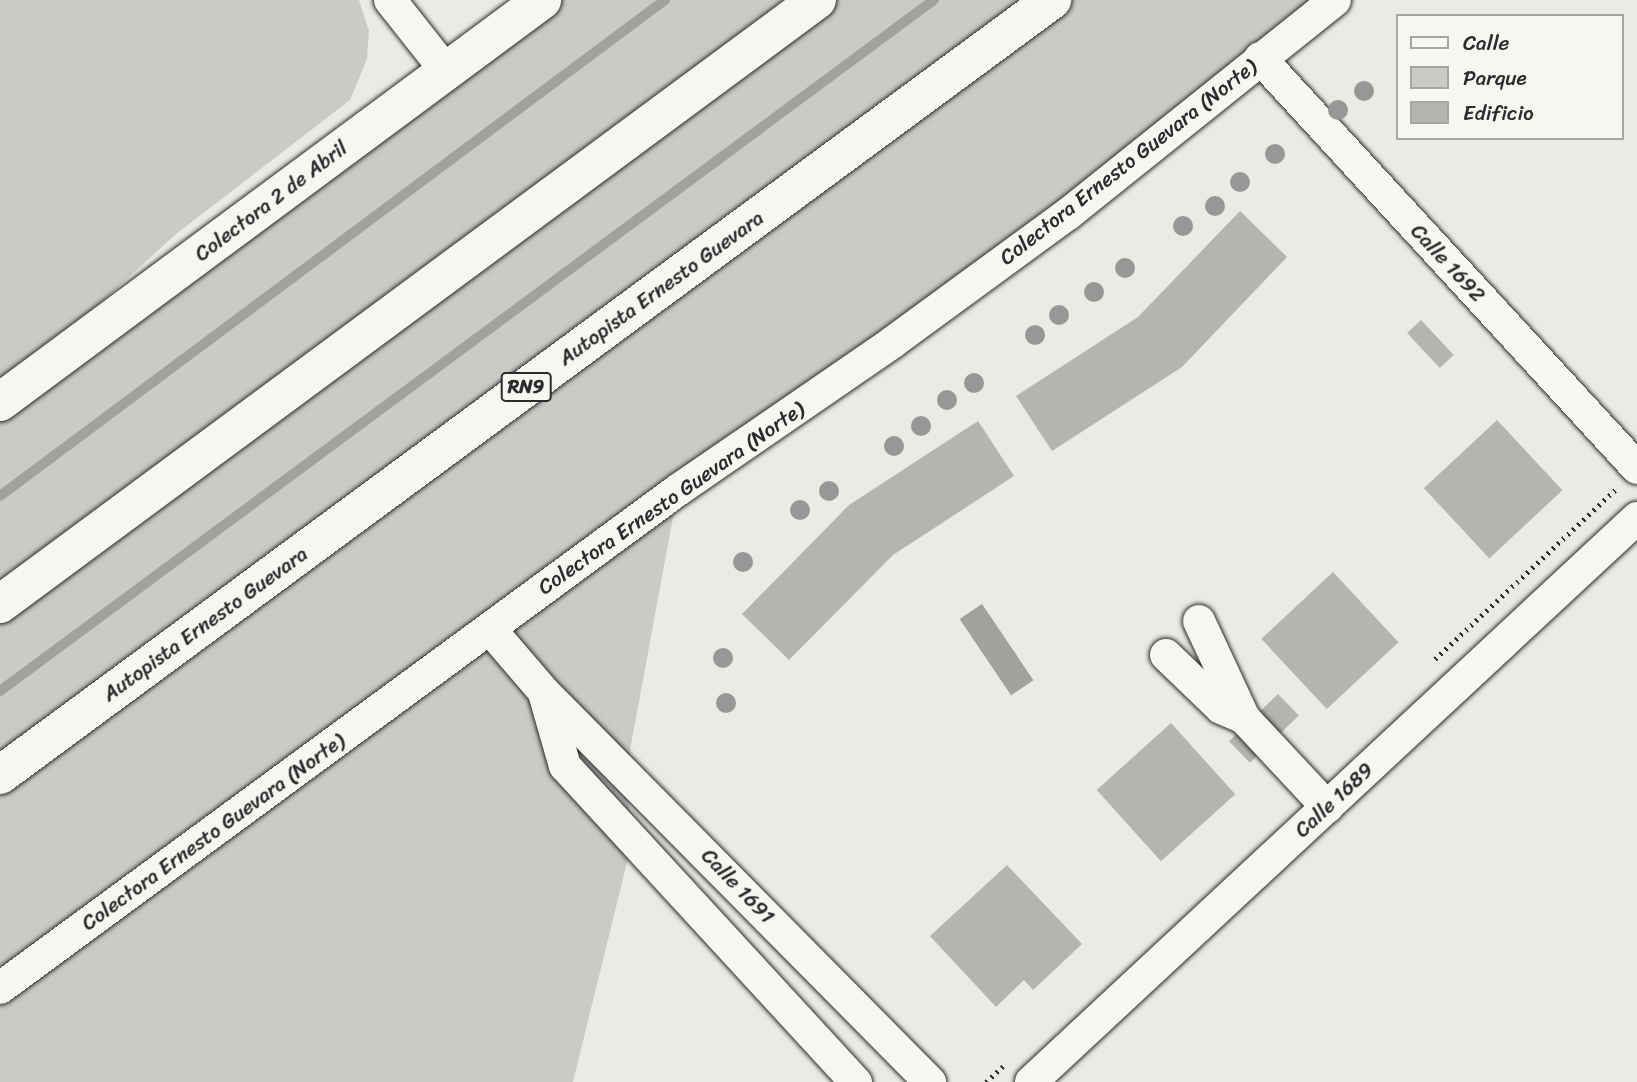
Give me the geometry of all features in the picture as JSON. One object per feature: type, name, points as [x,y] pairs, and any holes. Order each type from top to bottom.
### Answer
[{"type":"main road","name":"Colectora 2 de Abril","points":[[0,402],[542,0]]},
{"type":"main road","points":[[0,604],[817,0]]},
{"type":"main road","name":"Autopista Ernesto Guevara","points":[[0,775],[1052,0]]},
{"type":"street","points":[[390,0],[446,71]]},
{"type":"street","name":"Colectora Ernesto Guevara (Norte)","points":[[0,988],[490,629],[1035,238],[1335,0]]},
{"type":"street","name":"Calle 1692","points":[[1260,58],[1637,468]]},
{"type":"street","name":"Calle 1689","points":[[1031,1082],[1637,518]]},
{"type":"street","points":[[1199,621],[1244,718],[1327,807]]},
{"type":"street","name":"Calle 1691","points":[[490,629],[544,692],[930,1082]]},
{"type":"street","points":[[1166,655],[1221,708],[1244,718]]},
{"type":"street","name":"Calle 1691","points":[[544,692],[565,766],[856,1082]]},
{"type":"green space","points":[[0,0],[359,0],[369,31],[367,59],[350,100],[176,234],[63,337],[0,383]]},
{"type":"green space","points":[[542,0],[1335,0],[678,490],[626,772],[632,842],[573,1082],[0,1082],[0,402]]},
{"type":"shaded area","points":[[982,604],[1033,680],[1011,695],[960,619]]},
{"type":"building","points":[[1240,211],[1287,257],[1182,367],[1052,451],[1016,396],[1138,317]]},
{"type":"building","points":[[1421,320],[1454,355],[1440,368],[1407,333]]},
{"type":"building","points":[[1497,420],[1562,490],[1489,558],[1424,488]]},
{"type":"building","points":[[978,421],[1014,476],[893,555],[789,660],[742,614],[849,505]]},
{"type":"building","points":[[1333,572],[1398,642],[1327,709],[1261,639]]},
{"type":"building","points":[[1278,694],[1299,716],[1250,763],[1229,741]]},
{"type":"building","points":[[1171,723],[1235,794],[1161,861],[1097,790]]},
{"type":"building","points":[[1007,865],[1082,944],[1033,990],[1024,980],[996,1007],[930,936]]},
{"type":"waterway","points":[[0,496],[665,0]]},
{"type":"waterway","points":[[0,691],[934,0]]}]
